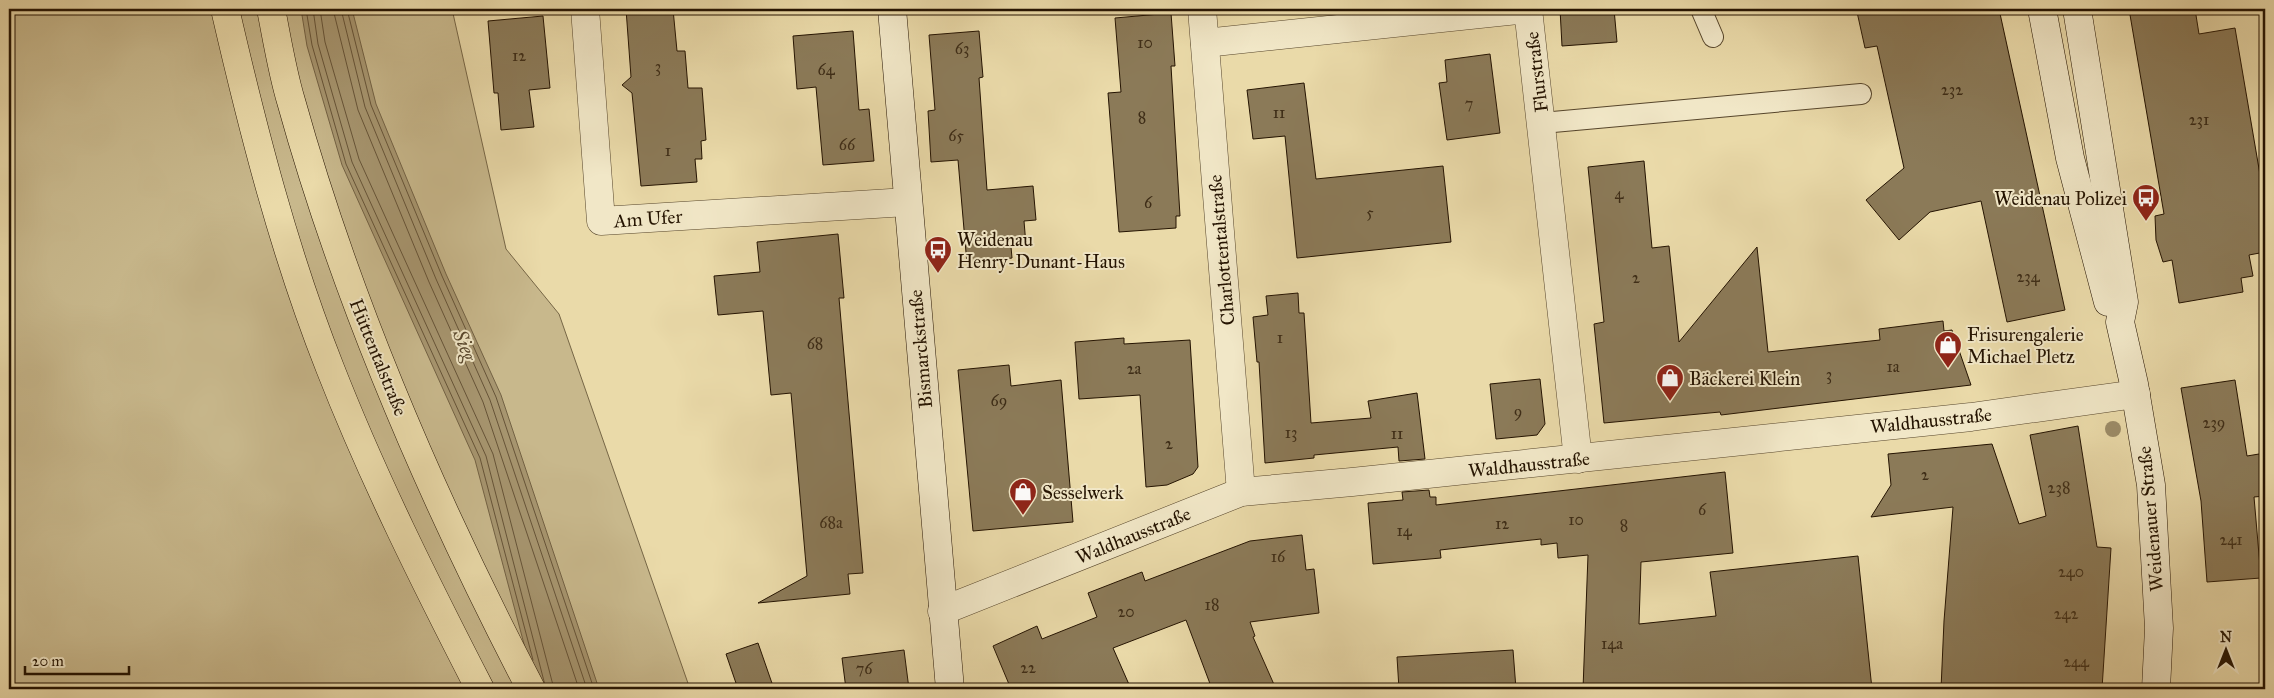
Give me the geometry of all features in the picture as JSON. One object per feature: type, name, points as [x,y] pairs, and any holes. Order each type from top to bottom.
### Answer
[{"type":"highway","points":[[226,9],[252,123],[288,247],[330,367],[401,531],[480,689]]},
{"type":"highway","name":"Hüttentalstraße","points":[[271,9],[290,100],[330,232],[374,350],[443,511],[531,689]]},
{"type":"street","name":"Am Ufer","points":[[585,9],[601,221],[907,202]]},
{"type":"street","name":"Bismarckstraße","points":[[892,9],[950,689]]},
{"type":"street","name":"Charlottentalstraße","points":[[1202,9],[1240,492]]},
{"type":"street","name":"Flurstraße","points":[[1205,43],[1528,9],[1578,458]]},
{"type":"street","name":"Weidenauer Straße","points":[[2042,9],[2070,158],[2109,307],[2120,322],[2136,394],[2152,485],[2159,628],[2156,689]]},
{"type":"street","name":"Weidenauer Straße","points":[[2077,9],[2124,302],[2120,322]]},
{"type":"street","name":"Waldhausstraße","points":[[942,611],[1240,492],[1971,417],[2136,394]]},
{"type":"lane","points":[[1701,9],[1713,37]]},
{"type":"lane","points":[[1542,123],[1861,94]]},
{"type":"shaded area","points":[[9,9],[452,9],[506,249],[559,314],[690,689],[9,689]]},
{"type":"water","name":"Sieg","points":[[301,9],[352,9],[376,104],[446,274],[501,395],[599,689],[536,689],[475,460],[342,165],[307,46]]},
{"type":"building","points":[[626,9],[673,9],[677,51],[685,51],[688,88],[702,88],[706,140],[701,141],[702,159],[695,159],[697,182],[641,186],[632,93],[622,85],[631,77]]},
{"type":"building","points":[[1560,9],[1614,9],[1617,42],[1562,46]]},
{"type":"building","points":[[1871,9],[1999,9],[2065,310],[2007,322],[1981,201],[1930,212],[1899,240],[1866,200],[1904,168],[1877,46],[1865,48],[1857,12]]},
{"type":"building","points":[[2129,9],[2195,9],[2199,34],[2235,28],[2265,204],[2265,252],[2249,255],[2253,276],[2241,278],[2243,292],[2179,303],[2172,260],[2163,262],[2156,240],[2155,216],[2164,214]]},
{"type":"building","points":[[1171,13],[1175,66],[1171,66],[1180,216],[1176,216],[1176,228],[1119,232],[1108,93],[1121,92],[1115,18]]},
{"type":"building","points":[[543,16],[550,88],[529,90],[534,127],[501,130],[498,93],[494,93],[488,21]]},
{"type":"building","points":[[853,31],[859,110],[869,109],[874,161],[823,165],[816,87],[797,89],[793,36]]},
{"type":"building","points":[[979,31],[983,77],[979,78],[987,190],[1033,186],[1036,220],[1024,221],[1026,245],[1011,247],[1012,258],[967,264],[958,160],[931,162],[928,111],[935,110],[929,35]]},
{"type":"building","points":[[1490,54],[1500,133],[1447,140],[1439,83],[1447,82],[1445,60]]},
{"type":"building","points":[[1304,83],[1316,179],[1443,166],[1451,242],[1297,258],[1285,136],[1253,139],[1247,90]]},
{"type":"building","points":[[1644,161],[1652,248],[1669,246],[1679,342],[1757,247],[1768,352],[1880,340],[1879,329],[1943,321],[1944,331],[1952,330],[1971,385],[1721,415],[1720,412],[1604,423],[1594,324],[1604,322],[1588,167]]},
{"type":"building","points":[[838,234],[844,298],[839,298],[863,573],[848,574],[850,594],[758,603],[807,576],[791,393],[771,395],[763,311],[718,315],[714,276],[760,272],[757,242]]},
{"type":"building","points":[[1298,293],[1299,313],[1304,313],[1311,423],[1371,418],[1368,401],[1417,393],[1425,459],[1399,461],[1398,447],[1314,455],[1314,458],[1265,463],[1259,362],[1257,362],[1253,317],[1268,315],[1266,296]]},
{"type":"building","points":[[1124,338],[1124,344],[1190,340],[1198,467],[1193,474],[1167,485],[1146,487],[1140,395],[1079,399],[1075,342]]},
{"type":"building","points":[[1009,365],[1011,386],[1061,380],[1073,522],[973,531],[958,370]]},
{"type":"building","points":[[1540,379],[1545,424],[1537,435],[1496,439],[1490,384]]},
{"type":"building","points":[[2235,380],[2247,456],[2265,453],[2265,496],[2254,497],[2261,578],[2207,582],[2201,501],[2181,388]]},
{"type":"building","points":[[2078,426],[2097,547],[2111,548],[2102,689],[1941,689],[1953,507],[1871,517],[1891,485],[1888,454],[1992,444],[2019,524],[2046,516],[2030,435]]},
{"type":"building","points":[[1725,472],[1733,553],[1641,562],[1639,624],[1716,616],[1710,572],[1858,556],[1872,689],[1583,689],[1588,555],[1558,558],[1557,543],[1541,545],[1541,539],[1440,550],[1441,558],[1373,564],[1368,503],[1403,500],[1402,492],[1429,490],[1430,497],[1436,497],[1436,505]]},
{"type":"building","points":[[1302,535],[1306,570],[1314,569],[1319,613],[1250,622],[1255,636],[1253,637],[1276,689],[1212,689],[1186,620],[1113,648],[1131,689],[1011,689],[993,646],[1037,626],[1042,639],[1097,617],[1088,593],[1142,572],[1145,581],[1250,541]]},
{"type":"building","points":[[758,643],[774,689],[738,689],[726,654]]},
{"type":"building","points":[[904,650],[909,689],[846,689],[842,658]]},
{"type":"building","points":[[1513,650],[1516,689],[1399,689],[1397,657]]},
{"type":"place","name":"Weidenau Polizei","points":[[2146,222]]},
{"type":"place","name":"Weidenau Henry-Dunant-Haus","points":[[938,274]]},
{"type":"place","name":"Frisurengalerie Michael Pletz","points":[[1948,369]]},
{"type":"place","name":"Bäckerei Klein","points":[[1670,402]]},
{"type":"place","name":"Sesselwerk","points":[[1023,516]]}]
